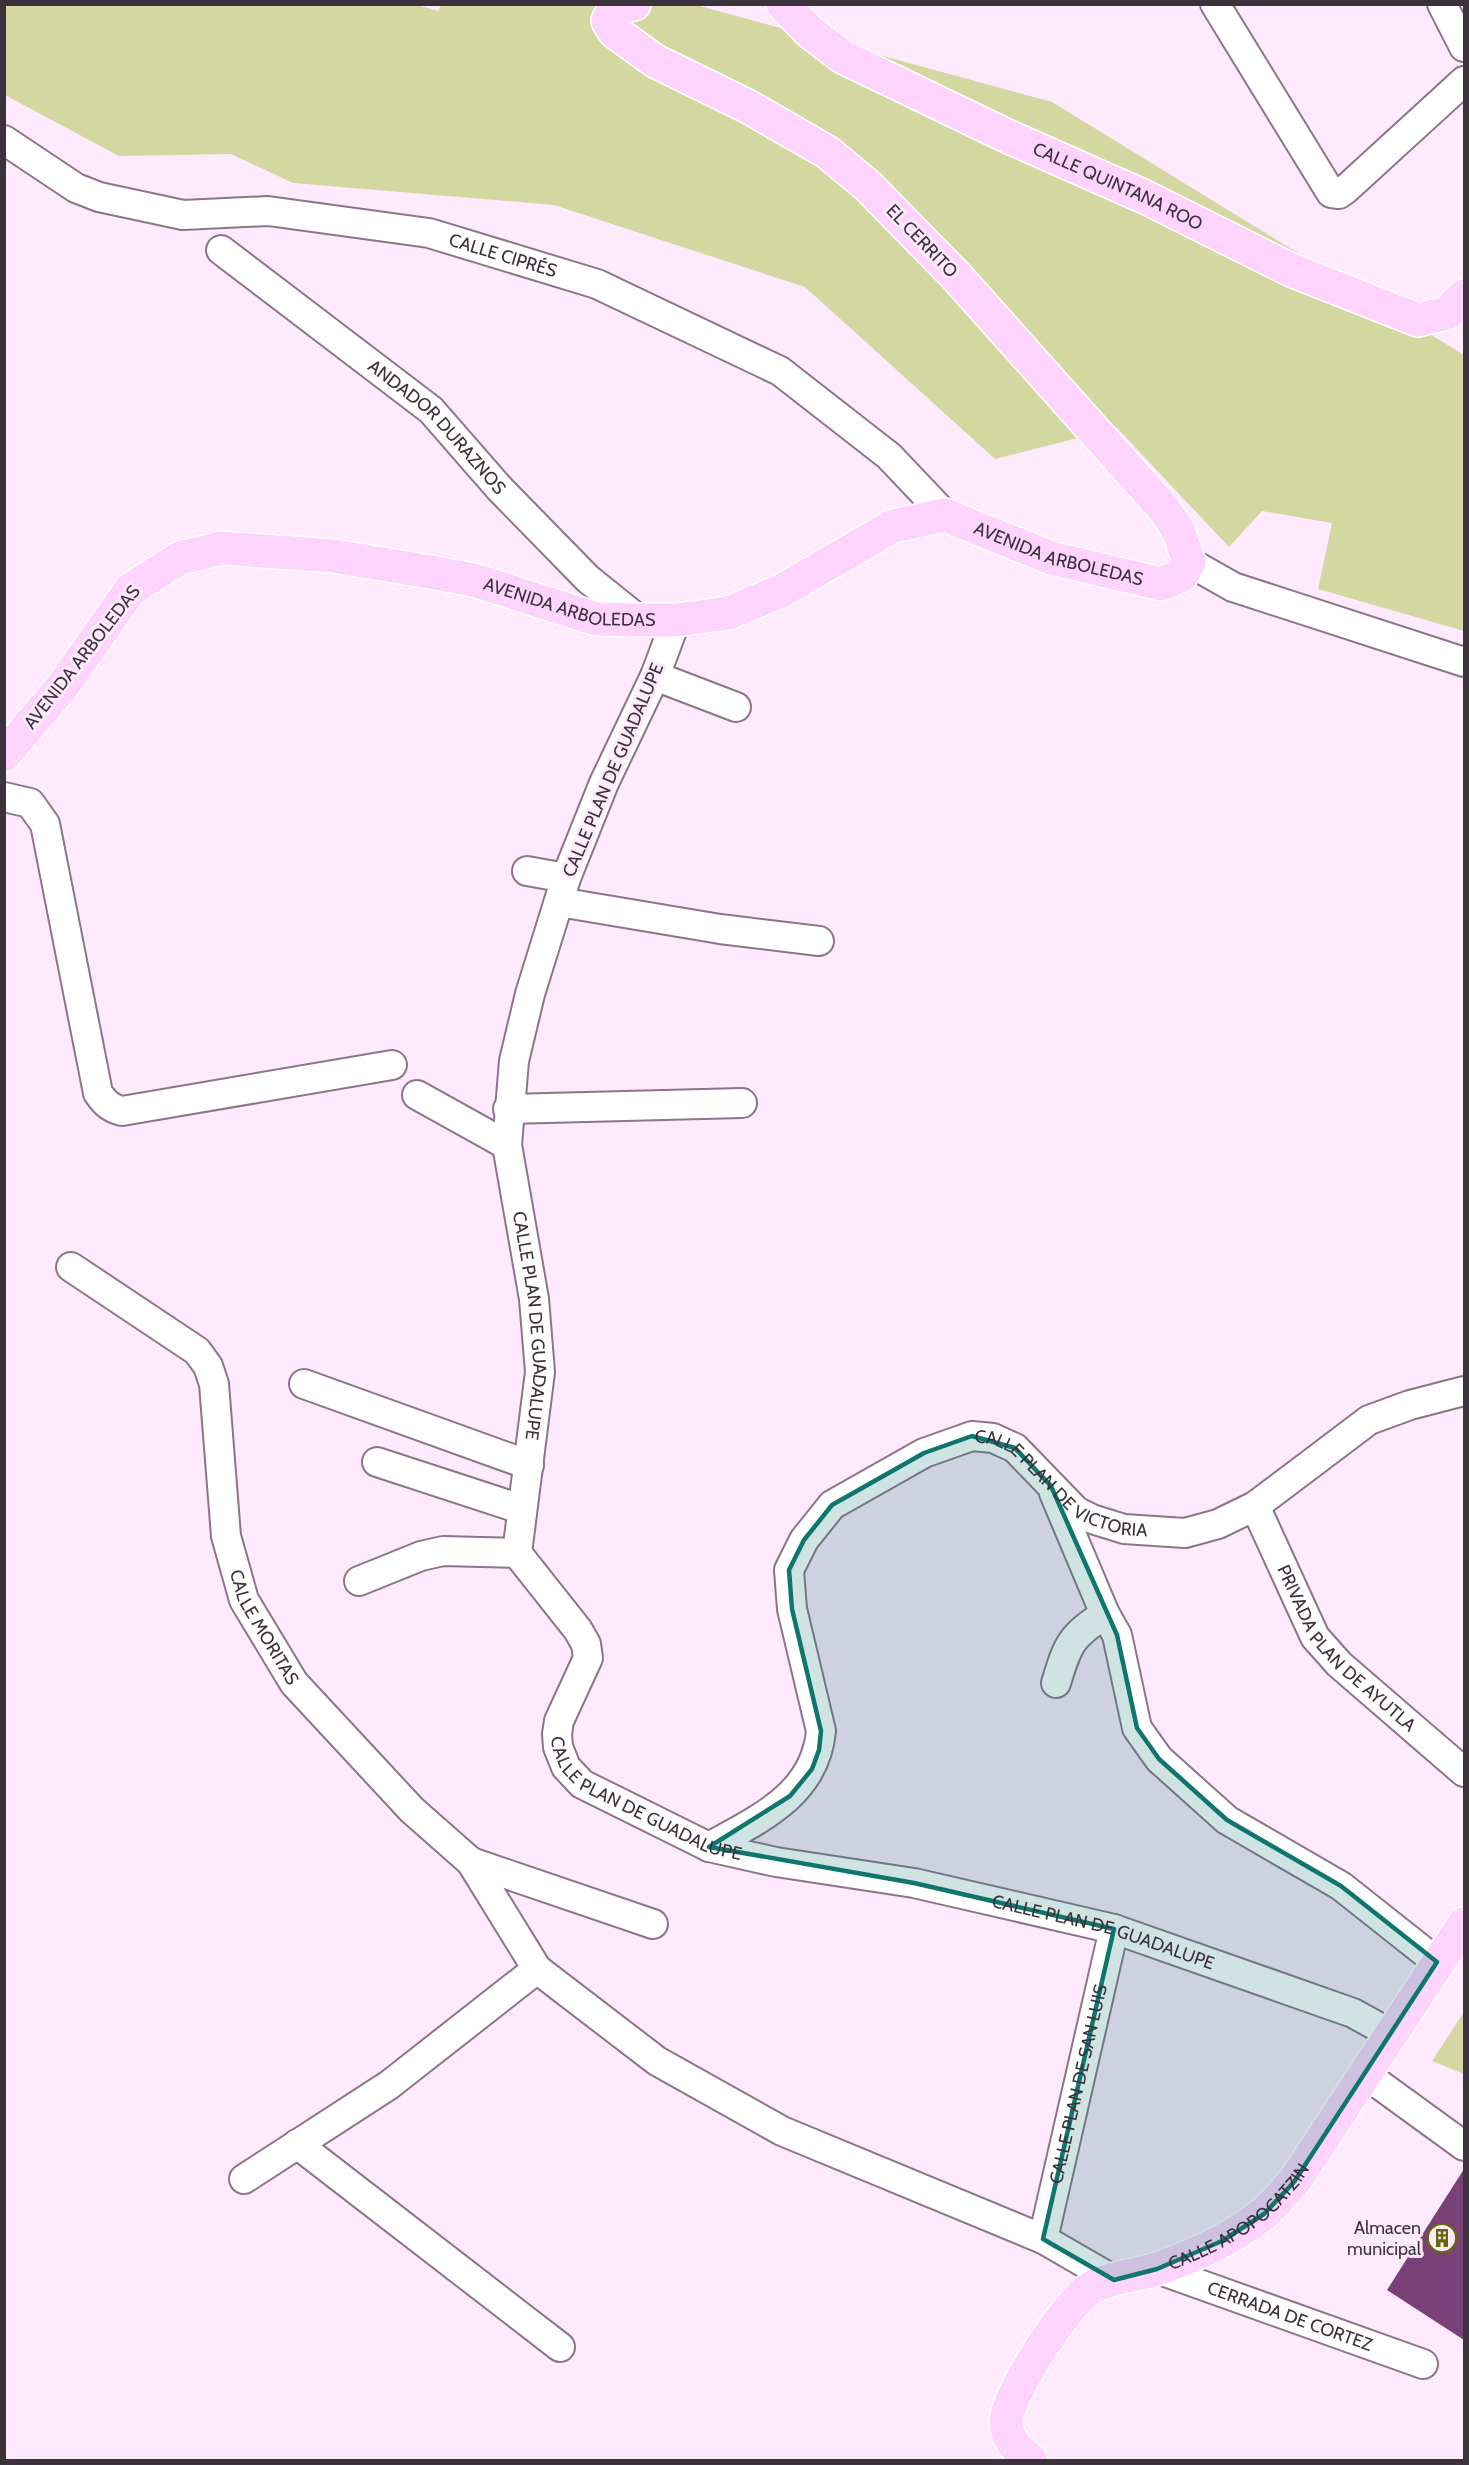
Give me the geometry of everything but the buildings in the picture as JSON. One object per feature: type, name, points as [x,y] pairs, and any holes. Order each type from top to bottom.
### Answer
[{"type":"main road","name":"EL CERRITO","points":[[634,4],[610,14],[608,21],[615,32],[656,61],[747,106],[827,152],[868,186],[957,277],[1163,508],[1182,537],[1189,562]]},
{"type":"main road","name":"CALLE QUINTANA ROO","points":[[783,4],[810,32],[843,57],[1007,136],[1145,197],[1291,270],[1418,320],[1447,313],[1464,296]]},
{"type":"main road","name":"AVENIDA ARBOLEDAS","points":[[4,755],[62,687],[131,589],[180,558],[221,548],[333,556],[424,571],[474,580],[596,619],[639,620],[676,620],[729,613],[770,597],[893,526],[945,515],[1051,558],[1161,584],[1181,576],[1189,562]]},
{"type":"main road","name":"CALLE APOPOCATZIN","points":[[1030,2460],[1014,2446],[1006,2425],[1008,2406],[1024,2376],[1076,2298],[1091,2287],[1157,2269],[1222,2241],[1264,2214],[1294,2182],[1464,1924]]},
{"type":"street","points":[[1215,4],[1331,193],[1339,194],[1346,189],[1464,81]]},
{"type":"street","points":[[1442,4],[1464,47]]},
{"type":"street","name":"CALLE CIPRÉS","points":[[4,140],[76,188],[110,200],[183,215],[267,211],[429,233],[597,284],[780,371],[889,456],[945,515]]},
{"type":"street","name":"ANDADOR DURAZNOS","points":[[221,250],[431,410],[500,489],[575,566],[639,620]]},
{"type":"street","points":[[1189,562],[1233,587],[1464,662]]},
{"type":"street","name":"CALLE PLAN DE GUADALUPE","points":[[676,620],[655,676],[604,783],[563,890],[530,994],[514,1061],[508,1109],[507,1145],[534,1299],[540,1372],[517,1553],[586,1644],[588,1658],[559,1721],[556,1734],[558,1748],[566,1767],[582,1784],[709,1847],[776,1862],[914,1883],[1114,1929],[1353,2013],[1391,2034]]},
{"type":"street","points":[[655,676],[736,706]]},
{"type":"street","points":[[4,797],[30,803],[45,824],[98,1093],[112,1108],[123,1111],[392,1065]]},
{"type":"street","points":[[526,871],[563,890],[720,929],[819,940]]},
{"type":"street","points":[[417,1095],[507,1145]]},
{"type":"street","points":[[508,1109],[742,1103]]},
{"type":"street","name":"CALLE MORITAS","points":[[71,1267],[197,1351],[208,1366],[214,1384],[226,1536],[244,1600],[294,1683],[412,1810],[471,1862],[537,1969]]},
{"type":"street","points":[[304,1384],[529,1465]]},
{"type":"street","name":"CALLE PLAN DE VICTORIA","points":[[709,1847],[759,1818],[790,1796],[812,1769],[816,1759],[821,1731],[792,1609],[789,1570],[804,1540],[832,1505],[924,1453],[972,1436],[993,1438],[1016,1448],[1076,1511],[1092,1519],[1124,1529],[1185,1533],[1218,1524],[1255,1506],[1369,1420],[1410,1405],[1464,1391]]},
{"type":"street","points":[[377,1462],[521,1509]]},
{"type":"street","points":[[1051,1486],[1122,1649],[1135,1722],[1159,1759],[1227,1820],[1341,1886],[1437,1962]]},
{"type":"street","name":"PRIVADA PLAN DE AYUTLA","points":[[1255,1506],[1315,1637],[1339,1664],[1464,1772]]},
{"type":"street","points":[[358,1581],[421,1556],[442,1551],[517,1553]]},
{"type":"street","points":[[1056,1683],[1070,1643],[1082,1629],[1106,1614]]},
{"type":"street","points":[[471,1862],[653,1924]]},
{"type":"street","name":"CALLE PLAN DE SAN LUIS","points":[[1043,2239],[1114,1929]]},
{"type":"street","points":[[244,2179],[388,2085],[537,1969],[657,2061],[782,2131],[1043,2239],[1114,2280]]},
{"type":"street","points":[[1365,2074],[1464,2146]]},
{"type":"street","points":[[297,2144],[560,2347]]},
{"type":"street","name":"CERRADA DE CORTEZ","points":[[1157,2269],[1423,2364]]},
{"type":"highlighted area","points":[[972,1436],[1015,1448],[1051,1486],[1117,1635],[1137,1728],[1159,1759],[1227,1820],[1341,1886],[1437,1962],[1294,2182],[1264,2214],[1222,2241],[1157,2269],[1114,2280],[1043,2239],[1114,1929],[914,1883],[709,1847],[790,1796],[812,1769],[819,1750],[821,1731],[792,1609],[789,1570],[804,1540],[832,1505],[924,1453]]},
{"type":"green space","points":[[413,4],[438,11],[442,4],[696,5],[1052,102],[1464,355],[1464,631],[1318,589],[1332,523],[1262,511],[1229,547],[1117,428],[995,459],[805,287],[554,205],[293,183],[231,154],[119,156],[5,95],[4,5]]},
{"type":"green space","points":[[1464,2012],[1464,2074],[1432,2061]]},
{"type":"place","name":"Almacen municipal","points":[[1442,2238]]}]
